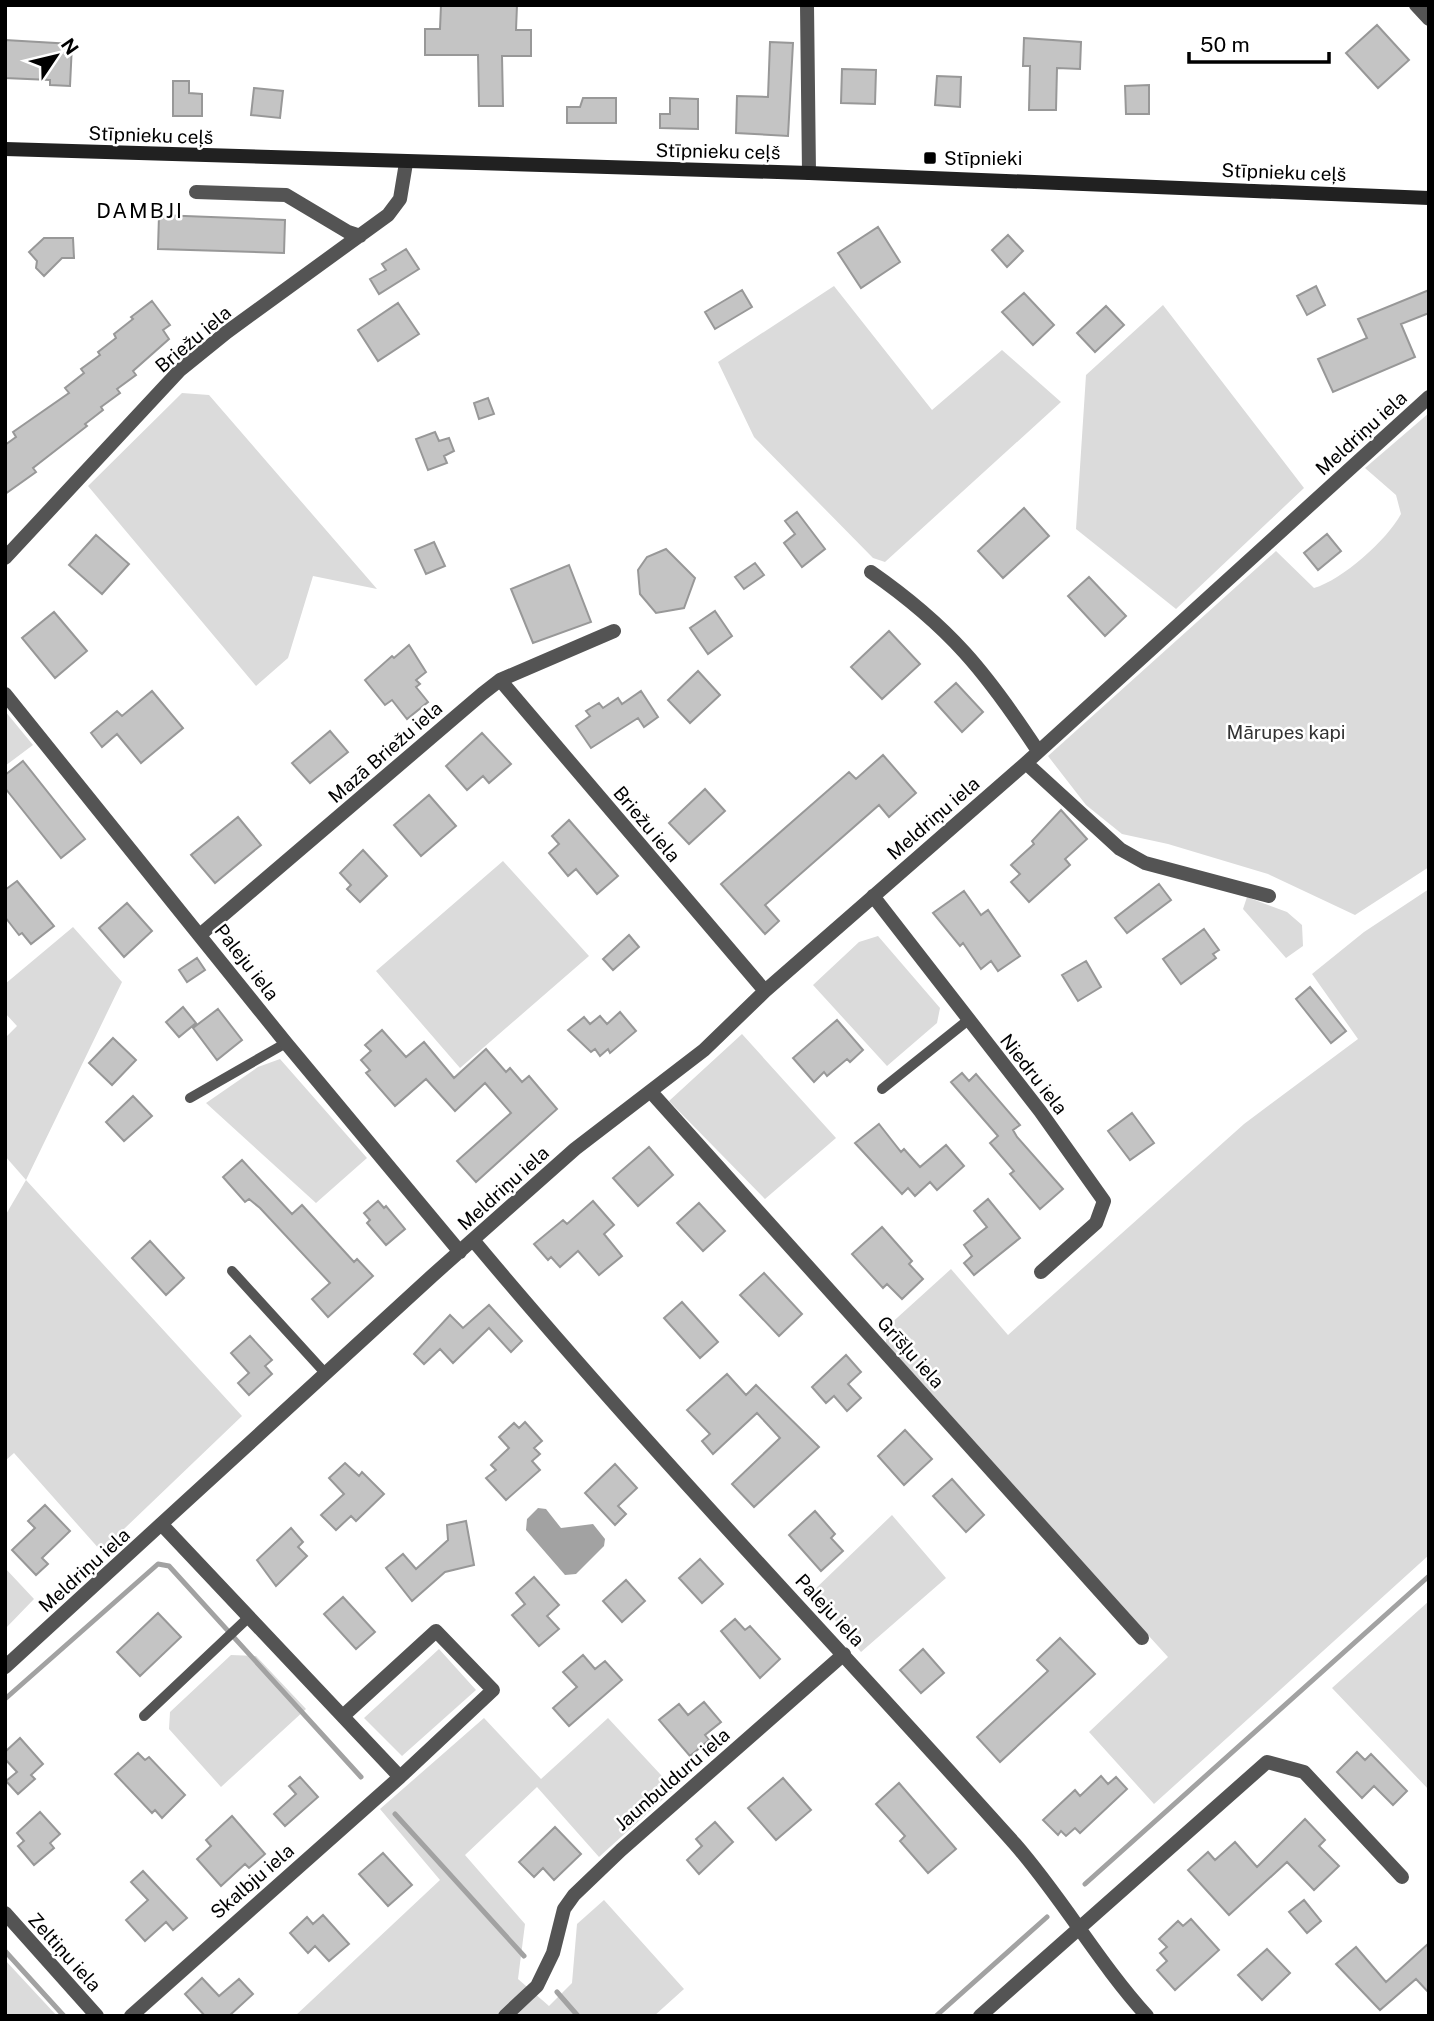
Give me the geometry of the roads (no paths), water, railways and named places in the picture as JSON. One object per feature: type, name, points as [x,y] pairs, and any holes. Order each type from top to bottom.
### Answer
[{"type":"main road","name":"Stīpnieku ceļš","points":[[5,149],[809,173],[1429,198]]},
{"type":"street","points":[[807,5],[809,173]]},
{"type":"street","points":[[1416,5],[1429,19]]},
{"type":"street","name":"Briežu iela","points":[[5,558],[180,370],[388,215],[400,199],[406,163]]},
{"type":"street","points":[[196,191],[286,195],[348,232],[360,236]]},
{"type":"street","name":"Meldriņu iela","points":[[5,1667],[575,1149],[704,1050],[765,991],[1026,763],[1429,397]]},
{"type":"street","points":[[871,572],[914,602],[968,652],[994,684],[1038,751]]},
{"type":"street","name":"Mazā Briežu iela","points":[[201,934],[500,680],[614,631]]},
{"type":"street","name":"Briežu iela","points":[[500,680],[765,991]]},
{"type":"street","name":"Paleju iela","points":[[5,694],[201,934],[286,1043],[460,1252]]},
{"type":"street","points":[[1026,763],[1120,849],[1145,863],[1269,896]]},
{"type":"street","name":"Niedru iela","points":[[873,896],[967,1021],[1040,1111],[1104,1201],[1096,1223],[1041,1272]]},
{"type":"street","name":"Grīšļu iela","points":[[651,1092],[1142,1638]]},
{"type":"street","name":"Paleju iela","points":[[473,1240],[564,1349],[1033,1865],[1147,2016]]},
{"type":"street","points":[[163,1526],[400,1777]]},
{"type":"street","name":"Skalbju iela","points":[[131,2016],[494,1690],[436,1631],[343,1716]]},
{"type":"street","name":"Jaunbulduru iela","points":[[505,2016],[537,1986],[553,1953],[564,1909],[574,1895],[621,1850],[844,1654]]},
{"type":"street","points":[[980,2016],[1267,1762],[1304,1772],[1402,1877]]},
{"type":"street","name":"Zeltiņu iela","points":[[5,1913],[97,2016]]},
{"type":"lane","points":[[882,1089],[967,1021]]},
{"type":"lane","points":[[190,1098],[286,1043]]},
{"type":"lane","points":[[232,1271],[326,1374]]},
{"type":"lane","points":[[144,1716],[249,1617]]},
{"type":"waterway","points":[[5,1699],[158,1564],[169,1566],[361,1777]]},
{"type":"waterway","points":[[1085,1884],[1429,1576]]},
{"type":"waterway","points":[[395,1814],[524,1956]]},
{"type":"waterway","points":[[936,2016],[1047,1917]]},
{"type":"waterway","points":[[5,1951],[64,2016]]},
{"type":"waterway","points":[[557,1992],[578,2016]]},
{"type":"place","name":"Stīpnieki","points":[[930,158]]},
{"type":"district","name":"DAMBJI","points":[[140,210]]},
{"type":"park label","name":"Mārupes kapi","points":[[1286,732]]}]
